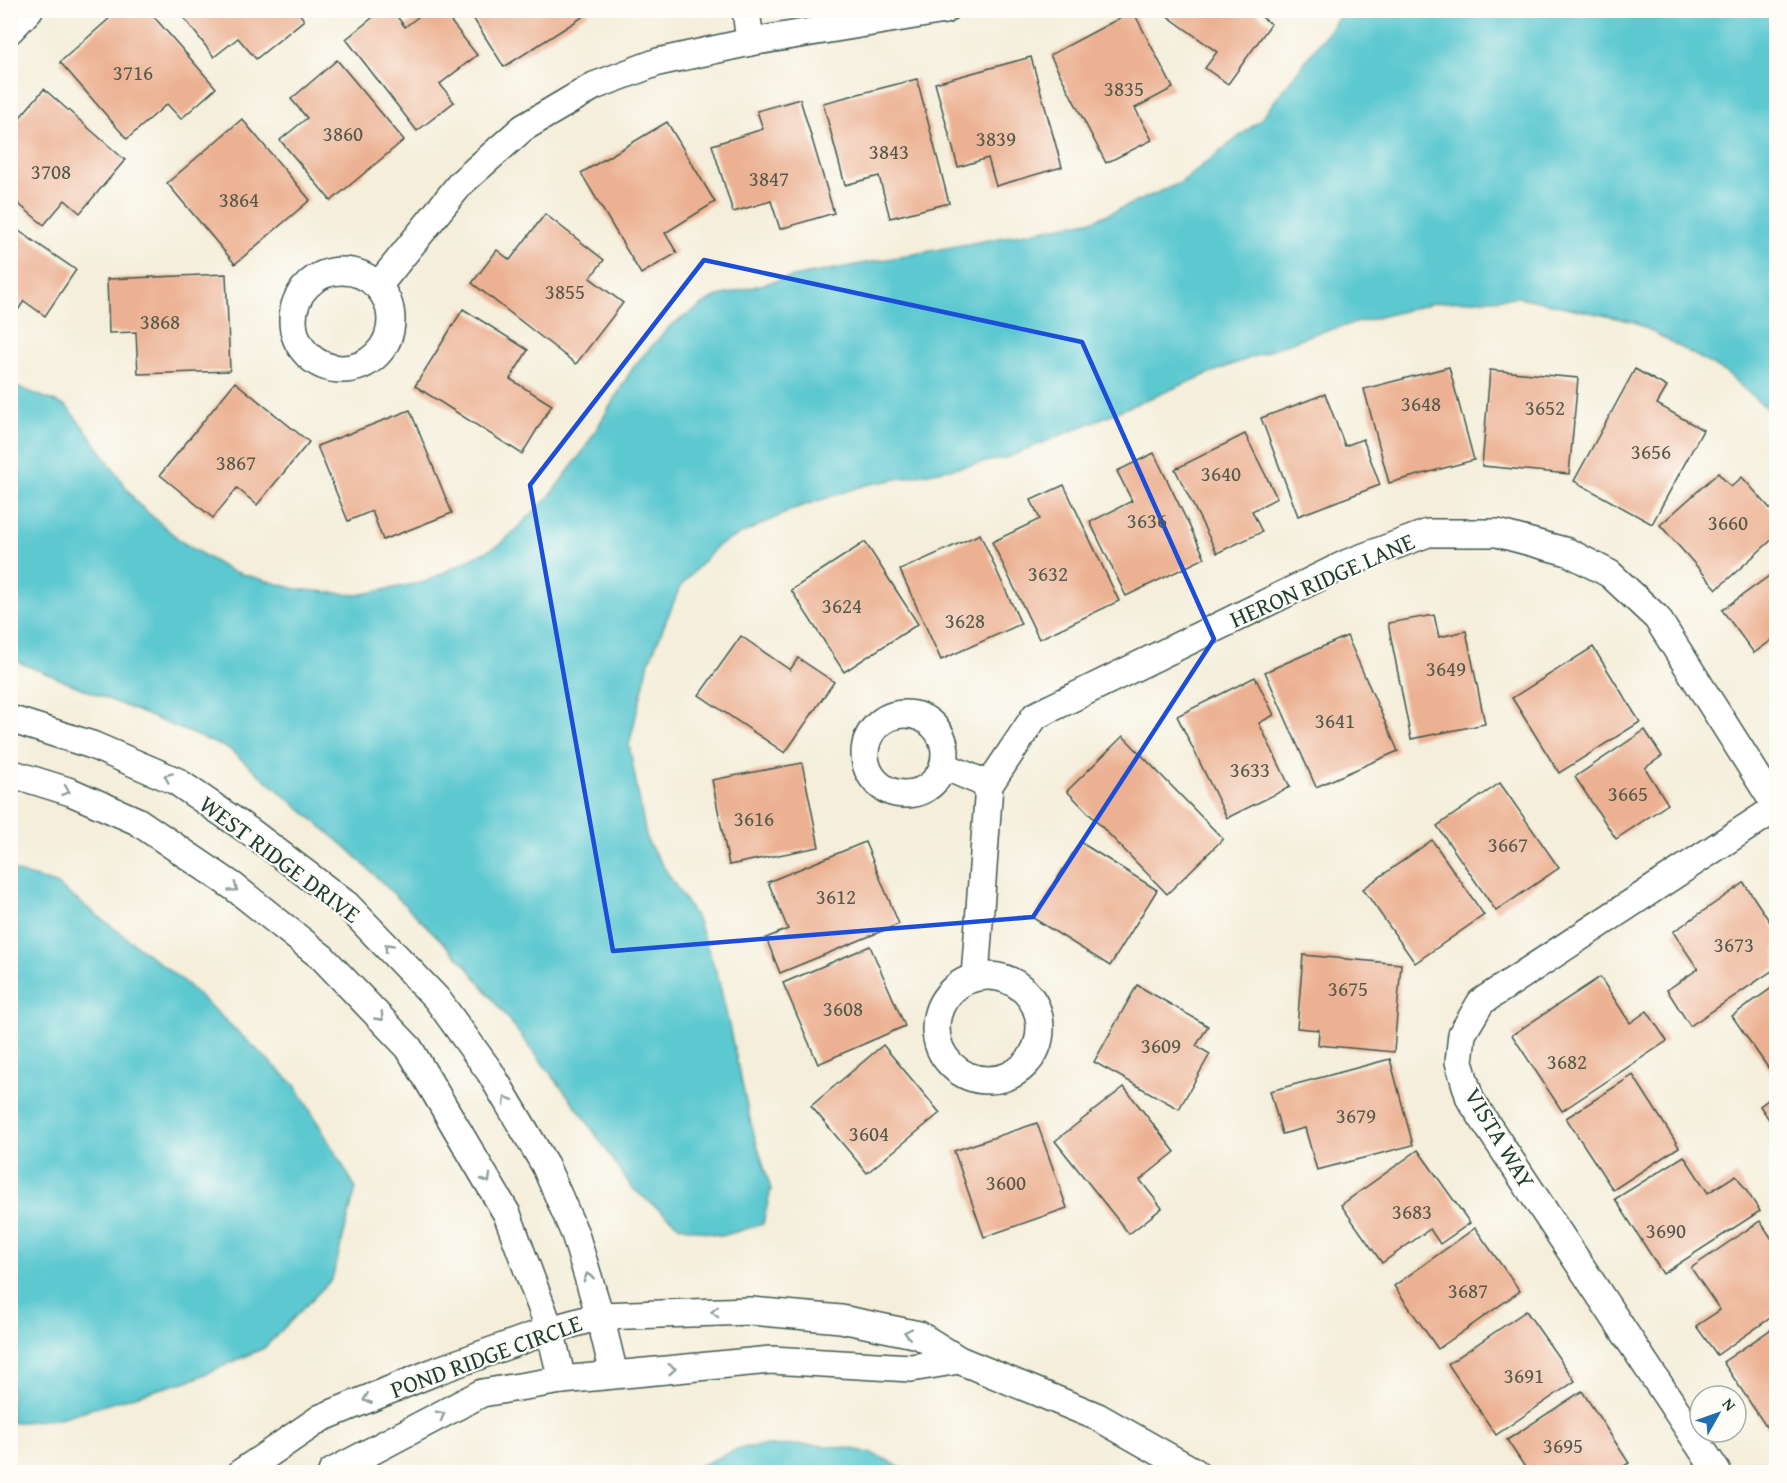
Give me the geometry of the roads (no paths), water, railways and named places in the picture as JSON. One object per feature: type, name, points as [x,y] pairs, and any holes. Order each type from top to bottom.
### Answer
[{"type":"street","points":[[10,30],[29,10]]},
{"type":"street","points":[[746,10],[750,42]]},
{"type":"street","points":[[378,286],[461,183],[523,128],[594,86],[658,62],[750,42],[945,10]]},
{"type":"street","name":"HERON RIDGE LANE","points":[[975,977],[989,785],[1035,716],[1348,563],[1428,533],[1497,533],[1568,552],[1610,574],[1657,618],[1776,807]]},
{"type":"street","name":"WEST RIDGE DRIVE","points":[[10,719],[92,745],[176,781],[252,833],[347,905],[437,999],[490,1072],[545,1165],[575,1234],[600,1316],[614,1374]]},
{"type":"street","points":[[944,766],[989,785]]},
{"type":"street","name":"WEST RIDGE DRIVE","points":[[10,773],[71,792],[137,821],[234,887],[323,958],[409,1048],[507,1214],[550,1330],[562,1380]]},
{"type":"street","name":"VISTA WAY","points":[[1717,1473],[1470,1099],[1459,1062],[1462,1034],[1481,1002],[1776,807]]},
{"type":"street","name":"POND RIDGE CIRCLE","points":[[242,1473],[321,1418],[439,1370],[550,1330],[600,1316],[751,1311],[841,1318],[919,1335],[959,1360],[1098,1417],[1195,1473]]},
{"type":"street","name":"POND RIDGE CIRCLE","points":[[332,1473],[482,1393],[614,1374],[771,1360],[911,1368],[959,1360]]},
{"type":"water","points":[[1344,11],[1776,11],[1776,417],[1725,372],[1635,322],[1519,297],[1434,303],[1313,334],[1213,372],[1006,458],[866,485],[796,508],[718,545],[680,587],[649,662],[629,745],[647,841],[697,919],[718,977],[752,1128],[771,1189],[763,1224],[722,1236],[680,1226],[632,1188],[582,1114],[466,965],[348,849],[229,749],[11,659],[11,384],[66,406],[88,433],[137,503],[182,542],[228,570],[296,589],[357,595],[425,582],[501,544],[548,498],[584,450],[634,366],[670,326],[715,297],[787,278],[1094,220],[1180,183],[1260,120]]},
{"type":"water","points":[[11,870],[56,884],[183,981],[296,1086],[356,1188],[332,1279],[264,1348],[194,1379],[56,1419],[11,1423]]},
{"type":"water","points":[[812,1445],[838,1447],[873,1454],[906,1472],[686,1472],[740,1448]]}]
